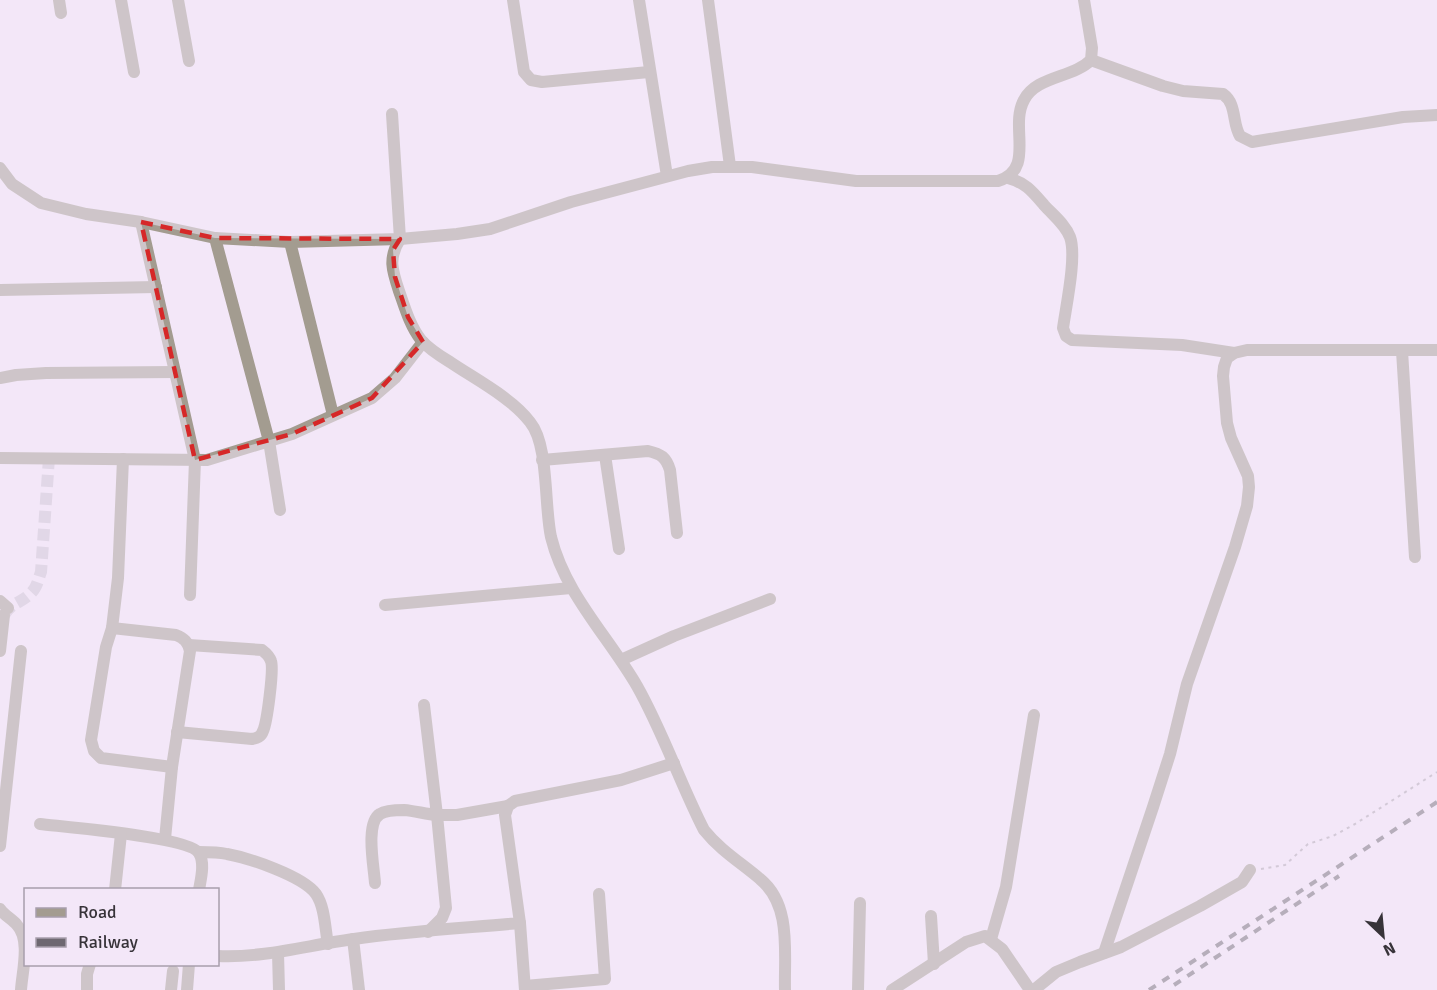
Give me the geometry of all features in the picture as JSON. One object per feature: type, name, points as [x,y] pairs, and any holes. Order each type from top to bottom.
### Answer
[{"type":"street","points":[[59,0],[61,13]]},
{"type":"street","points":[[121,0],[134,72]]},
{"type":"street","points":[[178,0],[189,62]]},
{"type":"street","points":[[513,0],[524,72],[531,80],[542,82],[649,72]]},
{"type":"street","points":[[639,0],[667,176]]},
{"type":"street","points":[[708,0],[730,165]]},
{"type":"street","points":[[1008,178],[1015,171],[1019,162],[1019,118],[1024,98],[1038,86],[1085,67],[1091,60],[1092,48],[1083,0]]},
{"type":"street","points":[[1091,60],[1162,86],[1184,91],[1222,94],[1227,97],[1233,108],[1234,123],[1240,136],[1252,141],[1403,117],[1437,115]]},
{"type":"street","points":[[393,114],[400,239],[393,250],[392,262],[408,317],[423,342],[515,406],[531,423],[541,443],[551,537],[559,562],[571,588],[637,686],[704,830],[717,847],[762,880],[772,891],[780,907],[783,923],[785,990]]},
{"type":"street","points":[[0,168],[12,184],[41,203],[86,214],[141,222],[215,238],[290,242],[400,239],[490,229],[571,202],[712,166],[730,165],[856,181],[987,182],[1008,178],[1021,182],[1032,191],[1070,235],[1073,246],[1072,260],[1063,328],[1066,336],[1072,340],[1182,345],[1234,353],[1247,350],[1437,350]]},
{"type":"street","points":[[141,222],[195,460],[190,595]]},
{"type":"street","points":[[215,238],[269,441],[280,510]]},
{"type":"street","points":[[290,242],[333,415]]},
{"type":"street","points":[[0,290],[156,287]]},
{"type":"street","points":[[0,458],[207,460],[292,434],[372,398],[395,378],[423,342]]},
{"type":"street","points":[[1402,351],[1415,557]]},
{"type":"street","points":[[1104,953],[1170,754],[1187,684],[1247,506],[1248,476],[1231,438],[1227,423],[1224,367],[1227,358],[1234,353]]},
{"type":"street","points":[[0,378],[46,373],[175,372]]},
{"type":"street","points":[[542,460],[648,451],[660,454],[667,460],[670,470],[677,533]]},
{"type":"street","points":[[605,455],[619,549]]},
{"type":"street","points":[[123,459],[118,578],[112,628],[106,647],[91,740],[94,751],[101,758],[172,767]]},
{"type":"street","points":[[385,605],[571,588]]},
{"type":"street","points":[[621,660],[674,636],[770,599]]},
{"type":"street","points":[[0,651],[4,608]]},
{"type":"street","points":[[112,628],[176,635],[184,638],[189,645],[190,651],[172,767],[165,839]]},
{"type":"street","points":[[177,732],[252,739],[259,737],[264,729],[272,674],[272,663],[269,656],[262,650],[189,645]]},
{"type":"street","points":[[0,846],[21,651]]},
{"type":"street","points":[[424,705],[446,908],[442,918],[428,932]]},
{"type":"street","points":[[990,939],[1006,887],[1034,715]]},
{"type":"street","points":[[375,883],[371,829],[374,819],[379,814],[404,810],[437,815],[457,815],[508,806],[515,801],[621,780],[674,763]]},
{"type":"street","points":[[508,806],[505,815],[520,923],[525,988],[605,985],[599,894]]},
{"type":"street","points":[[40,824],[165,839],[191,846],[199,852],[225,853],[254,861],[305,882],[316,895],[328,944]]},
{"type":"street","points":[[114,888],[121,834]]},
{"type":"street","points":[[199,852],[202,863],[200,888]]},
{"type":"street","points":[[892,990],[976,938],[985,936],[1002,949],[1032,990],[1056,972],[1142,937],[1242,882],[1250,870]]},
{"type":"street","points":[[858,990],[860,903]]},
{"type":"street","points":[[0,909],[19,926],[24,940],[21,990]]},
{"type":"street","points":[[931,916],[934,964]]},
{"type":"street","points":[[219,956],[236,957],[278,953],[354,939],[520,923]]},
{"type":"street","points":[[354,939],[359,990]]},
{"type":"street","points":[[278,953],[279,990]]},
{"type":"street","points":[[87,990],[89,966]]},
{"type":"street","points":[[187,990],[189,966]]},
{"type":"street","points":[[171,990],[173,971]]},
{"type":"path","points":[[1250,870],[1285,865],[1308,844],[1333,836],[1355,824],[1437,772]]},
{"type":"highlighted area","points":[[141,222],[215,238],[400,239],[393,250],[395,277],[408,317],[423,342],[372,398],[292,434],[195,460]]},
{"type":"tunnel","points":[[4,615],[32,592],[41,572],[49,458]]},
{"type":"railway","points":[[1149,990],[1437,802]]},
{"type":"railway","points":[[1174,985],[1339,876]]}]
